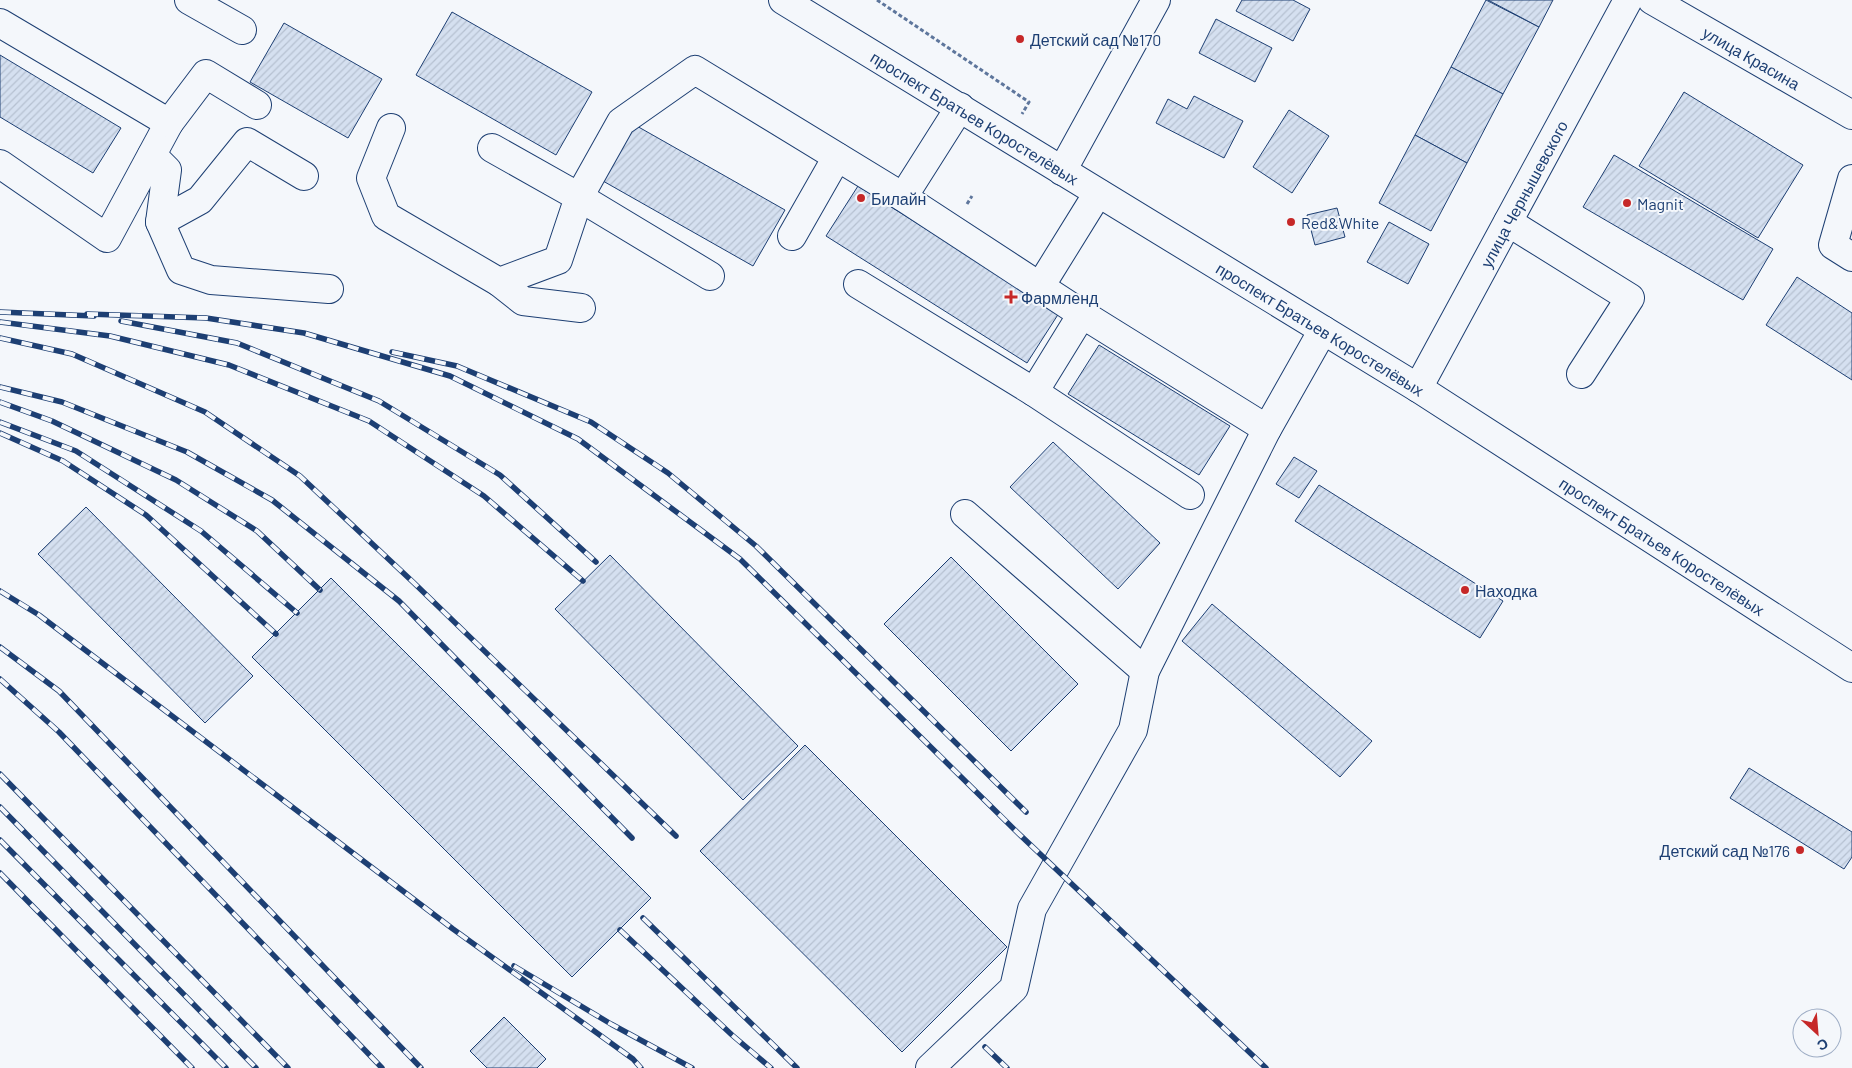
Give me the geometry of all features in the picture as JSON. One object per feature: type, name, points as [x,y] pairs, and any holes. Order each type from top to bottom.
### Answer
[{"type":"main road","points":[[189,0],[242,30]]},
{"type":"main road","name":"проспект Братьев Коростелёвых","points":[[783,0],[1418,388],[1852,668]]},
{"type":"main road","points":[[1062,171],[1156,0]]},
{"type":"main road","name":"улица Чернышевского","points":[[1418,388],[1628,0]]},
{"type":"main road","name":"улица Красина","points":[[1652,0],[1852,115]]},
{"type":"main road","points":[[0,23],[169,123]]},
{"type":"main road","points":[[499,282],[558,260],[579,197],[621,122],[695,70],[903,197],[1082,314],[1267,429]]},
{"type":"main road","points":[[0,164],[107,238],[169,123],[206,74],[257,105]]},
{"type":"main road","points":[[903,197],[960,107]]},
{"type":"main road","points":[[391,128],[371,178],[386,216],[499,282],[523,301],[581,308]]},
{"type":"main road","points":[[160,222],[200,200],[247,142],[304,176]]},
{"type":"main road","points":[[492,148],[579,197],[710,276]]},
{"type":"main road","points":[[152,155],[167,170],[160,222],[181,270],[211,280],[329,289]]},
{"type":"main road","points":[[792,236],[837,157]]},
{"type":"main road","points":[[1852,179],[1833,245],[1852,257]]},
{"type":"main road","points":[[1040,285],[1098,193]]},
{"type":"main road","points":[[1508,222],[1630,298],[1581,374]]},
{"type":"main road","points":[[858,284],[1034,392],[1190,495]]},
{"type":"main road","points":[[1034,392],[1082,314]]},
{"type":"main road","points":[[930,1068],[1014,988],[1032,909],[1133,730],[1145,671],[1267,429],[1322,330]]},
{"type":"main road","points":[[966,514],[1145,671]]},
{"type":"path","points":[[876,0],[1029,102],[1020,116]]},
{"type":"building","points":[[1242,0],[1293,0],[1310,9],[1293,41],[1236,11]]},
{"type":"building","points":[[1486,0],[1539,27],[1503,94],[1451,67]]},
{"type":"building","points":[[1488,0],[1553,0],[1539,27]]},
{"type":"building","points":[[452,12],[592,92],[556,155],[416,75]]},
{"type":"building","points":[[1216,19],[1272,48],[1255,82],[1199,53]]},
{"type":"building","points":[[284,23],[382,79],[348,138],[250,82]]},
{"type":"building","points":[[0,55],[121,128],[93,173],[0,117]]},
{"type":"building","points":[[1451,67],[1503,94],[1467,163],[1415,135]]},
{"type":"building","points":[[1684,92],[1803,165],[1758,238],[1639,166]]},
{"type":"building","points":[[1194,96],[1243,121],[1224,158],[1156,123],[1168,99],[1187,109]]},
{"type":"building","points":[[1289,110],[1329,136],[1292,193],[1253,167]]},
{"type":"building","points":[[635,125],[785,210],[753,266],[603,181]]},
{"type":"building","points":[[1415,135],[1467,163],[1431,231],[1379,203]]},
{"type":"building","points":[[1614,155],[1773,249],[1743,300],[1583,207]]},
{"type":"building","points":[[858,186],[1059,313],[1027,363],[826,236]]},
{"type":"building","points":[[1337,208],[1345,237],[1315,245],[1307,215]]},
{"type":"building","points":[[1389,222],[1429,244],[1408,284],[1367,262]]},
{"type":"building","points":[[1797,277],[1852,313],[1852,380],[1766,325]]},
{"type":"building","points":[[1099,345],[1230,426],[1199,475],[1068,394]]},
{"type":"building","points":[[1053,442],[1160,543],[1118,589],[1010,487]]},
{"type":"building","points":[[1294,457],[1317,471],[1299,498],[1276,484]]},
{"type":"building","points":[[1319,485],[1503,601],[1480,638],[1295,521]]},
{"type":"building","points":[[86,507],[253,676],[205,723],[38,554]]},
{"type":"building","points":[[610,555],[798,746],[743,800],[555,609]]},
{"type":"building","points":[[951,557],[1078,684],[1011,751],[884,624]]},
{"type":"building","points":[[331,578],[651,898],[572,977],[252,657]]},
{"type":"building","points":[[1212,604],[1372,741],[1340,777],[1182,641]]},
{"type":"building","points":[[805,745],[1007,947],[902,1052],[700,851]]},
{"type":"building","points":[[1749,768],[1852,832],[1852,857],[1844,869],[1730,798]]},
{"type":"building","points":[[504,1017],[546,1059],[537,1068],[487,1068],[470,1051]]},
{"type":"railway","points":[[0,312],[94,316]]},
{"type":"railway","points":[[87,314],[206,318],[304,333],[450,376],[578,439],[740,559],[1019,834],[1266,1068]]},
{"type":"railway","points":[[121,321],[237,343],[379,401],[500,475],[596,562]]},
{"type":"railway","points":[[0,322],[110,336],[229,365],[369,421],[484,496],[583,581]]},
{"type":"railway","points":[[0,338],[72,354],[205,412],[300,476],[414,583],[676,836]]},
{"type":"railway","points":[[392,352],[457,366],[591,422],[668,473],[756,546],[1026,812]]},
{"type":"railway","points":[[0,387],[62,402],[187,452],[272,500],[399,601],[632,838]]},
{"type":"railway","points":[[0,402],[52,421],[176,480],[257,531],[320,590]]},
{"type":"railway","points":[[0,422],[76,451],[201,531],[297,613]]},
{"type":"railway","points":[[0,433],[63,461],[146,515],[276,634]]},
{"type":"railway","points":[[0,591],[39,615],[453,929],[633,1059],[641,1068]]},
{"type":"railway","points":[[0,647],[59,691],[421,1068]]},
{"type":"railway","points":[[0,679],[59,732],[382,1068]]},
{"type":"railway","points":[[0,774],[288,1068]]},
{"type":"railway","points":[[0,807],[256,1068]]},
{"type":"railway","points":[[0,840],[226,1068]]},
{"type":"railway","points":[[0,873],[192,1068]]},
{"type":"railway","points":[[643,918],[797,1068]]},
{"type":"railway","points":[[620,930],[732,1035],[771,1068]]},
{"type":"railway","points":[[514,966],[611,1024],[692,1068]]},
{"type":"railway","points":[[985,1047],[1007,1068]]},
{"type":"place","name":"Детский сад №170","points":[[1020,39]]},
{"type":"place","name":"Билайн","points":[[861,198]]},
{"type":"place","name":"Magnit","points":[[1627,203]]},
{"type":"place","name":"Red&White","points":[[1291,222]]},
{"type":"place","name":"Фармленд","points":[[1011,297]]},
{"type":"place","name":"Находка","points":[[1465,590]]},
{"type":"place","name":"Детский сад №176","points":[[1800,850]]}]
